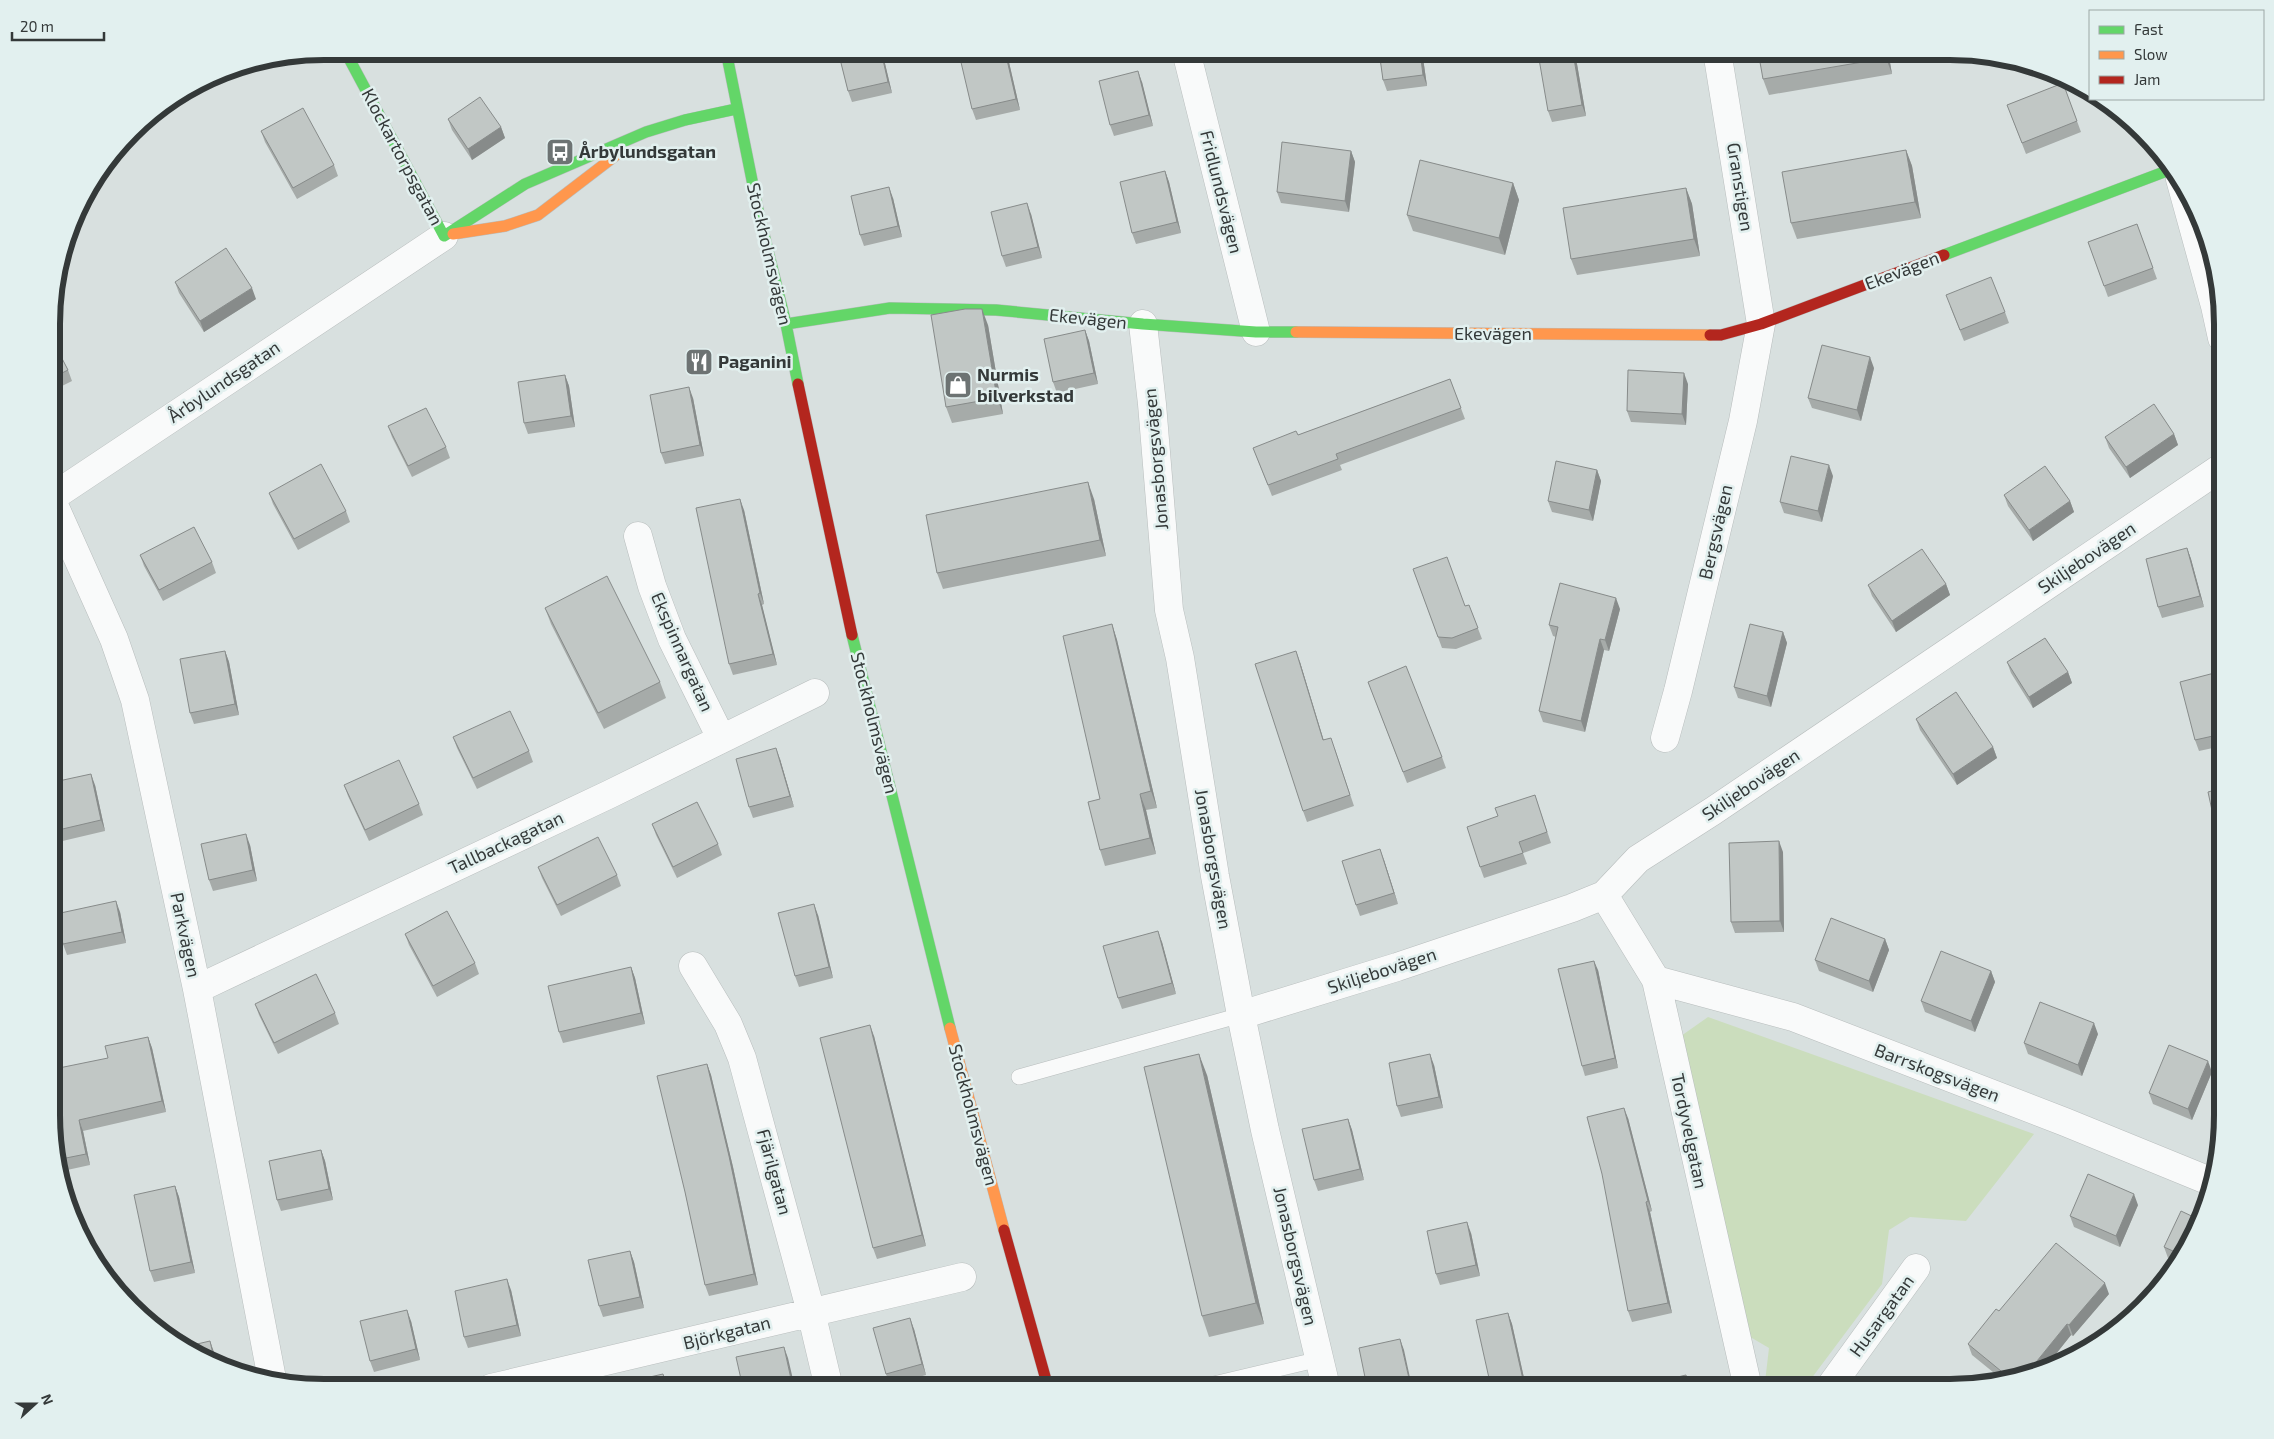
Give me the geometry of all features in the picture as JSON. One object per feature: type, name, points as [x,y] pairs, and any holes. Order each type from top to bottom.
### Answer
[{"type":"street","name":"Klockartorpsgatan","points":[[350,60],[444,236]]},
{"type":"street","name":"Stockholmsvägen","points":[[728,60],[736,109],[786,324],[816,476],[860,666],[971,1113],[1045,1379]]},
{"type":"street","name":"Fridlundsvägen","points":[[1188,60],[1256,332]]},
{"type":"street","name":"Granstigen","points":[[1718,60],[1760,324]]},
{"type":"street","name":"Årbylundsgatan","points":[[60,492],[525,184],[646,132],[685,120],[736,109]]},
{"type":"street","name":"Årbylundsgatan","points":[[444,236],[505,226],[538,215],[646,132]]},
{"type":"street","name":"Ekevägen","points":[[786,324],[890,308],[996,310],[1143,324],[1256,332],[1721,335],[1760,324],[2166,171]]},
{"type":"street","points":[[2189,211],[2212,297]]},
{"type":"street","name":"Jonasborgsvägen","points":[[1143,324],[1152,404],[1169,610],[1180,658],[1215,876],[1241,1015],[1265,1130],[1324,1379]]},
{"type":"street","name":"Bergsvägen","points":[[1665,738],[1678,691],[1742,420],[1760,324]]},
{"type":"street","name":"Skiljebovägen","points":[[1241,1015],[1397,967],[1572,908],[1604,895],[1638,859],[1713,811],[2214,472]]},
{"type":"street","name":"Parkvägen","points":[[60,518],[114,639],[135,700],[196,988],[271,1374]]},
{"type":"street","name":"Ekspinnargatan","points":[[638,536],[652,586],[672,639],[721,738]]},
{"type":"street","name":"Tallbackagatan","points":[[196,988],[601,798],[815,693]]},
{"type":"street","name":"Tordyvelgatan","points":[[1604,895],[1656,980],[1746,1379]]},
{"type":"street","name":"Fjärilgatan","points":[[693,966],[728,1024],[742,1058],[811,1312],[827,1379]]},
{"type":"street","name":"Barrskogsvägen","points":[[1656,980],[1793,1017],[2065,1122],[2206,1180]]},
{"type":"street","name":"Husargatan","points":[[1836,1379],[1916,1268]]},
{"type":"street","name":"Björkgatan","points":[[529,1379],[962,1277]]},
{"type":"lane","points":[[1019,1077],[1241,1015]]},
{"type":"lane","points":[[1238,1379],[1320,1359]]},
{"type":"green space","points":[[1708,1017],[2034,1134],[1966,1221],[1910,1217],[1889,1230],[1882,1284],[1811,1379],[1765,1379],[1769,1348],[1740,1331],[1681,1036]]},
{"type":"building","points":[[840,60],[883,60],[888,82],[848,91]]},
{"type":"building","points":[[960,60],[1007,60],[1016,99],[972,109]]},
{"type":"building","points":[[1380,60],[1421,60],[1423,75],[1383,80]]},
{"type":"building","points":[[1539,60],[1574,60],[1582,105],[1548,111]]},
{"type":"building","points":[[1760,60],[1874,60],[1763,79]]},
{"type":"building","points":[[1138,71],[1149,115],[1110,125],[1099,81]]},
{"type":"building","points":[[2060,84],[2064,86],[2077,121],[2022,143],[2007,105]]},
{"type":"building","points":[[480,97],[501,127],[468,149],[448,119]]},
{"type":"building","points":[[303,108],[334,165],[293,188],[261,131]]},
{"type":"building","points":[[1282,142],[1351,151],[1345,201],[1277,192]]},
{"type":"building","points":[[1906,150],[1915,202],[1791,223],[1782,172]]},
{"type":"building","points":[[1420,160],[1513,183],[1499,238],[1407,215]]},
{"type":"building","points":[[1165,171],[1177,222],[1132,233],[1120,182]]},
{"type":"building","points":[[889,187],[898,226],[860,235],[851,196]]},
{"type":"building","points":[[1686,188],[1694,239],[1571,259],[1563,208]]},
{"type":"building","points":[[1027,203],[1038,247],[1002,256],[991,212]]},
{"type":"building","points":[[2137,224],[2153,268],[2104,286],[2088,242]]},
{"type":"building","points":[[226,248],[252,288],[200,321],[175,282]]},
{"type":"building","points":[[1991,277],[2005,312],[1960,330],[1946,295]]},
{"type":"building","points":[[965,309],[982,309],[997,398],[946,407],[931,315]]},
{"type":"building","points":[[1085,330],[1094,373],[1053,382],[1044,339]]},
{"type":"building","points":[[1822,345],[1870,357],[1857,410],[1808,398]]},
{"type":"building","points":[[60,355],[68,370],[60,374]]},
{"type":"building","points":[[1628,370],[1684,373],[1682,414],[1627,411]]},
{"type":"building","points":[[565,375],[571,416],[524,423],[518,382]]},
{"type":"building","points":[[1450,379],[1461,408],[1336,454],[1338,459],[1268,485],[1253,448],[1296,431],[1298,435]]},
{"type":"building","points":[[689,387],[700,445],[661,453],[650,395]]},
{"type":"building","points":[[2154,404],[2174,434],[2126,467],[2105,437]]},
{"type":"building","points":[[426,408],[446,447],[408,466],[388,426]]},
{"type":"building","points":[[1791,456],[1829,465],[1818,511],[1780,502]]},
{"type":"building","points":[[1556,461],[1597,470],[1589,510],[1548,501]]},
{"type":"building","points":[[321,464],[346,511],[294,539],[269,493]]},
{"type":"building","points":[[2045,466],[2070,501],[2029,530],[2004,495]]},
{"type":"building","points":[[1088,482],[1100,540],[937,573],[926,515]]},
{"type":"building","points":[[740,499],[760,593],[758,594],[773,654],[729,664],[696,508]]},
{"type":"building","points":[[194,527],[212,562],[159,590],[140,555]]},
{"type":"building","points":[[2187,548],[2200,596],[2158,607],[2146,559]]},
{"type":"building","points":[[1922,549],[1946,584],[1892,621],[1868,585]]},
{"type":"building","points":[[1447,557],[1465,606],[1469,605],[1478,628],[1452,638],[1438,637],[1413,569]]},
{"type":"building","points":[[607,576],[660,682],[598,713],[545,608]]},
{"type":"building","points":[[1560,583],[1616,598],[1605,640],[1600,639],[1581,721],[1539,711],[1558,627],[1549,625]]},
{"type":"building","points":[[1112,624],[1151,791],[1140,794],[1150,838],[1100,850],[1088,802],[1100,799],[1063,636]]},
{"type":"building","points":[[1750,624],[1783,632],[1767,696],[1734,687]]},
{"type":"building","points":[[2045,638],[2068,672],[2029,697],[2007,662]]},
{"type":"building","points":[[225,651],[235,704],[190,713],[180,659]]},
{"type":"building","points":[[1296,651],[1323,740],[1331,738],[1350,795],[1303,811],[1255,664]]},
{"type":"building","points":[[1406,666],[1442,757],[1403,772],[1368,682]]},
{"type":"building","points":[[2214,673],[2214,736],[2195,740],[2180,682]]},
{"type":"building","points":[[1956,692],[1993,747],[1953,774],[1916,719]]},
{"type":"building","points":[[510,711],[529,751],[473,778],[453,737]]},
{"type":"building","points":[[776,748],[790,796],[749,807],[736,759]]},
{"type":"building","points":[[399,760],[419,804],[365,830],[344,785]]},
{"type":"building","points":[[91,774],[101,820],[60,830],[60,781]]},
{"type":"building","points":[[2214,790],[2214,820],[2208,792]]},
{"type":"building","points":[[1535,795],[1547,832],[1519,842],[1523,853],[1480,867],[1467,827],[1498,816],[1495,808]]},
{"type":"building","points":[[697,802],[718,844],[673,867],[652,824]]},
{"type":"building","points":[[246,834],[253,870],[209,880],[201,844]]},
{"type":"building","points":[[598,837],[617,875],[557,905],[538,867]]},
{"type":"building","points":[[1779,841],[1780,921],[1731,922],[1729,843]]},
{"type":"building","points":[[1380,849],[1394,893],[1356,905],[1342,861]]},
{"type":"building","points":[[116,901],[122,932],[63,944],[60,931],[60,913]]},
{"type":"building","points":[[814,904],[829,967],[795,976],[778,913]]},
{"type":"building","points":[[447,911],[475,963],[433,986],[405,934]]},
{"type":"building","points":[[1831,918],[1885,939],[1869,981],[1815,960]]},
{"type":"building","points":[[1158,931],[1172,983],[1118,998],[1103,946]]},
{"type":"building","points":[[1941,951],[1991,971],[1971,1021],[1921,1001]]},
{"type":"building","points":[[1594,961],[1615,1058],[1582,1066],[1558,969]]},
{"type":"building","points":[[631,967],[641,1013],[559,1032],[548,986]]},
{"type":"building","points":[[316,974],[335,1013],[274,1043],[255,1004]]},
{"type":"building","points":[[2040,1002],[2094,1023],[2078,1065],[2024,1043]]},
{"type":"building","points":[[870,1025],[922,1235],[873,1248],[820,1038]]},
{"type":"building","points":[[148,1037],[162,1101],[79,1120],[86,1154],[64,1158],[60,1115],[60,1068],[108,1058],[105,1046]]},
{"type":"building","points":[[2169,1045],[2208,1061],[2188,1109],[2149,1093]]},
{"type":"building","points":[[1199,1054],[1256,1303],[1202,1316],[1144,1067]]},
{"type":"building","points":[[1430,1054],[1439,1097],[1397,1106],[1389,1063]]},
{"type":"building","points":[[707,1064],[754,1274],[705,1285],[657,1076]]},
{"type":"building","points":[[1624,1108],[1648,1201],[1646,1202],[1668,1303],[1628,1311],[1602,1174],[1587,1117]]},
{"type":"building","points":[[1348,1119],[1360,1169],[1314,1180],[1302,1129]]},
{"type":"building","points":[[321,1150],[329,1189],[277,1200],[269,1161]]},
{"type":"building","points":[[2088,1174],[2134,1194],[2116,1236],[2070,1216]]},
{"type":"building","points":[[175,1186],[191,1262],[150,1271],[134,1195]]},
{"type":"building","points":[[2181,1211],[2194,1217],[2176,1252],[2164,1247]]},
{"type":"building","points":[[1467,1222],[1476,1265],[1436,1274],[1427,1231]]},
{"type":"building","points":[[2056,1243],[2105,1283],[2069,1325],[2067,1324],[2033,1365],[2004,1373],[1968,1344],[1996,1309],[1999,1311]]},
{"type":"building","points":[[630,1251],[640,1297],[599,1306],[588,1260]]},
{"type":"building","points":[[507,1279],[517,1325],[464,1337],[455,1291]]},
{"type":"building","points":[[407,1310],[416,1349],[370,1361],[360,1321]]},
{"type":"building","points":[[1508,1313],[1523,1379],[1489,1379],[1476,1320]]},
{"type":"building","points":[[910,1318],[922,1364],[886,1374],[873,1328]]},
{"type":"building","points":[[1400,1339],[1409,1379],[1365,1379],[1359,1348]]},
{"type":"building","points":[[210,1341],[213,1355],[207,1352],[194,1345]]},
{"type":"building","points":[[784,1347],[791,1379],[741,1379],[736,1357]]},
{"type":"building","points":[[663,1374],[664,1379],[641,1379]]},
{"type":"building","points":[[1686,1375],[1687,1379],[1669,1379]]},
{"type":"traffic: fast","points":[[350,60],[444,236]]},
{"type":"traffic: fast","points":[[728,60],[758,210],[786,324],[798,384]]},
{"type":"traffic: fast","points":[[444,236],[525,184],[646,132],[685,120],[736,109]]},
{"type":"traffic: fast","points":[[1944,255],[2166,171]]},
{"type":"traffic: fast","points":[[786,324],[890,308],[996,310],[1143,324],[1256,332],[1296,332]]},
{"type":"traffic: fast","points":[[852,635],[950,1028]]},
{"type":"traffic: slow","points":[[453,234],[505,226],[538,215],[615,156]]},
{"type":"traffic: slow","points":[[1296,332],[1710,335]]},
{"type":"traffic: slow","points":[[950,1028],[1004,1230]]},
{"type":"traffic: jam","points":[[1710,335],[1721,335],[1761,324],[1944,255]]},
{"type":"traffic: jam","points":[[798,384],[852,635]]},
{"type":"traffic: jam","points":[[1004,1230],[1046,1379]]},
{"type":"place","name":"Årbylundsgatan","points":[[560,152]]},
{"type":"place","name":"Paganini","points":[[699,362]]},
{"type":"place","name":"Nurmis bilverkstad","points":[[958,385]]}]
